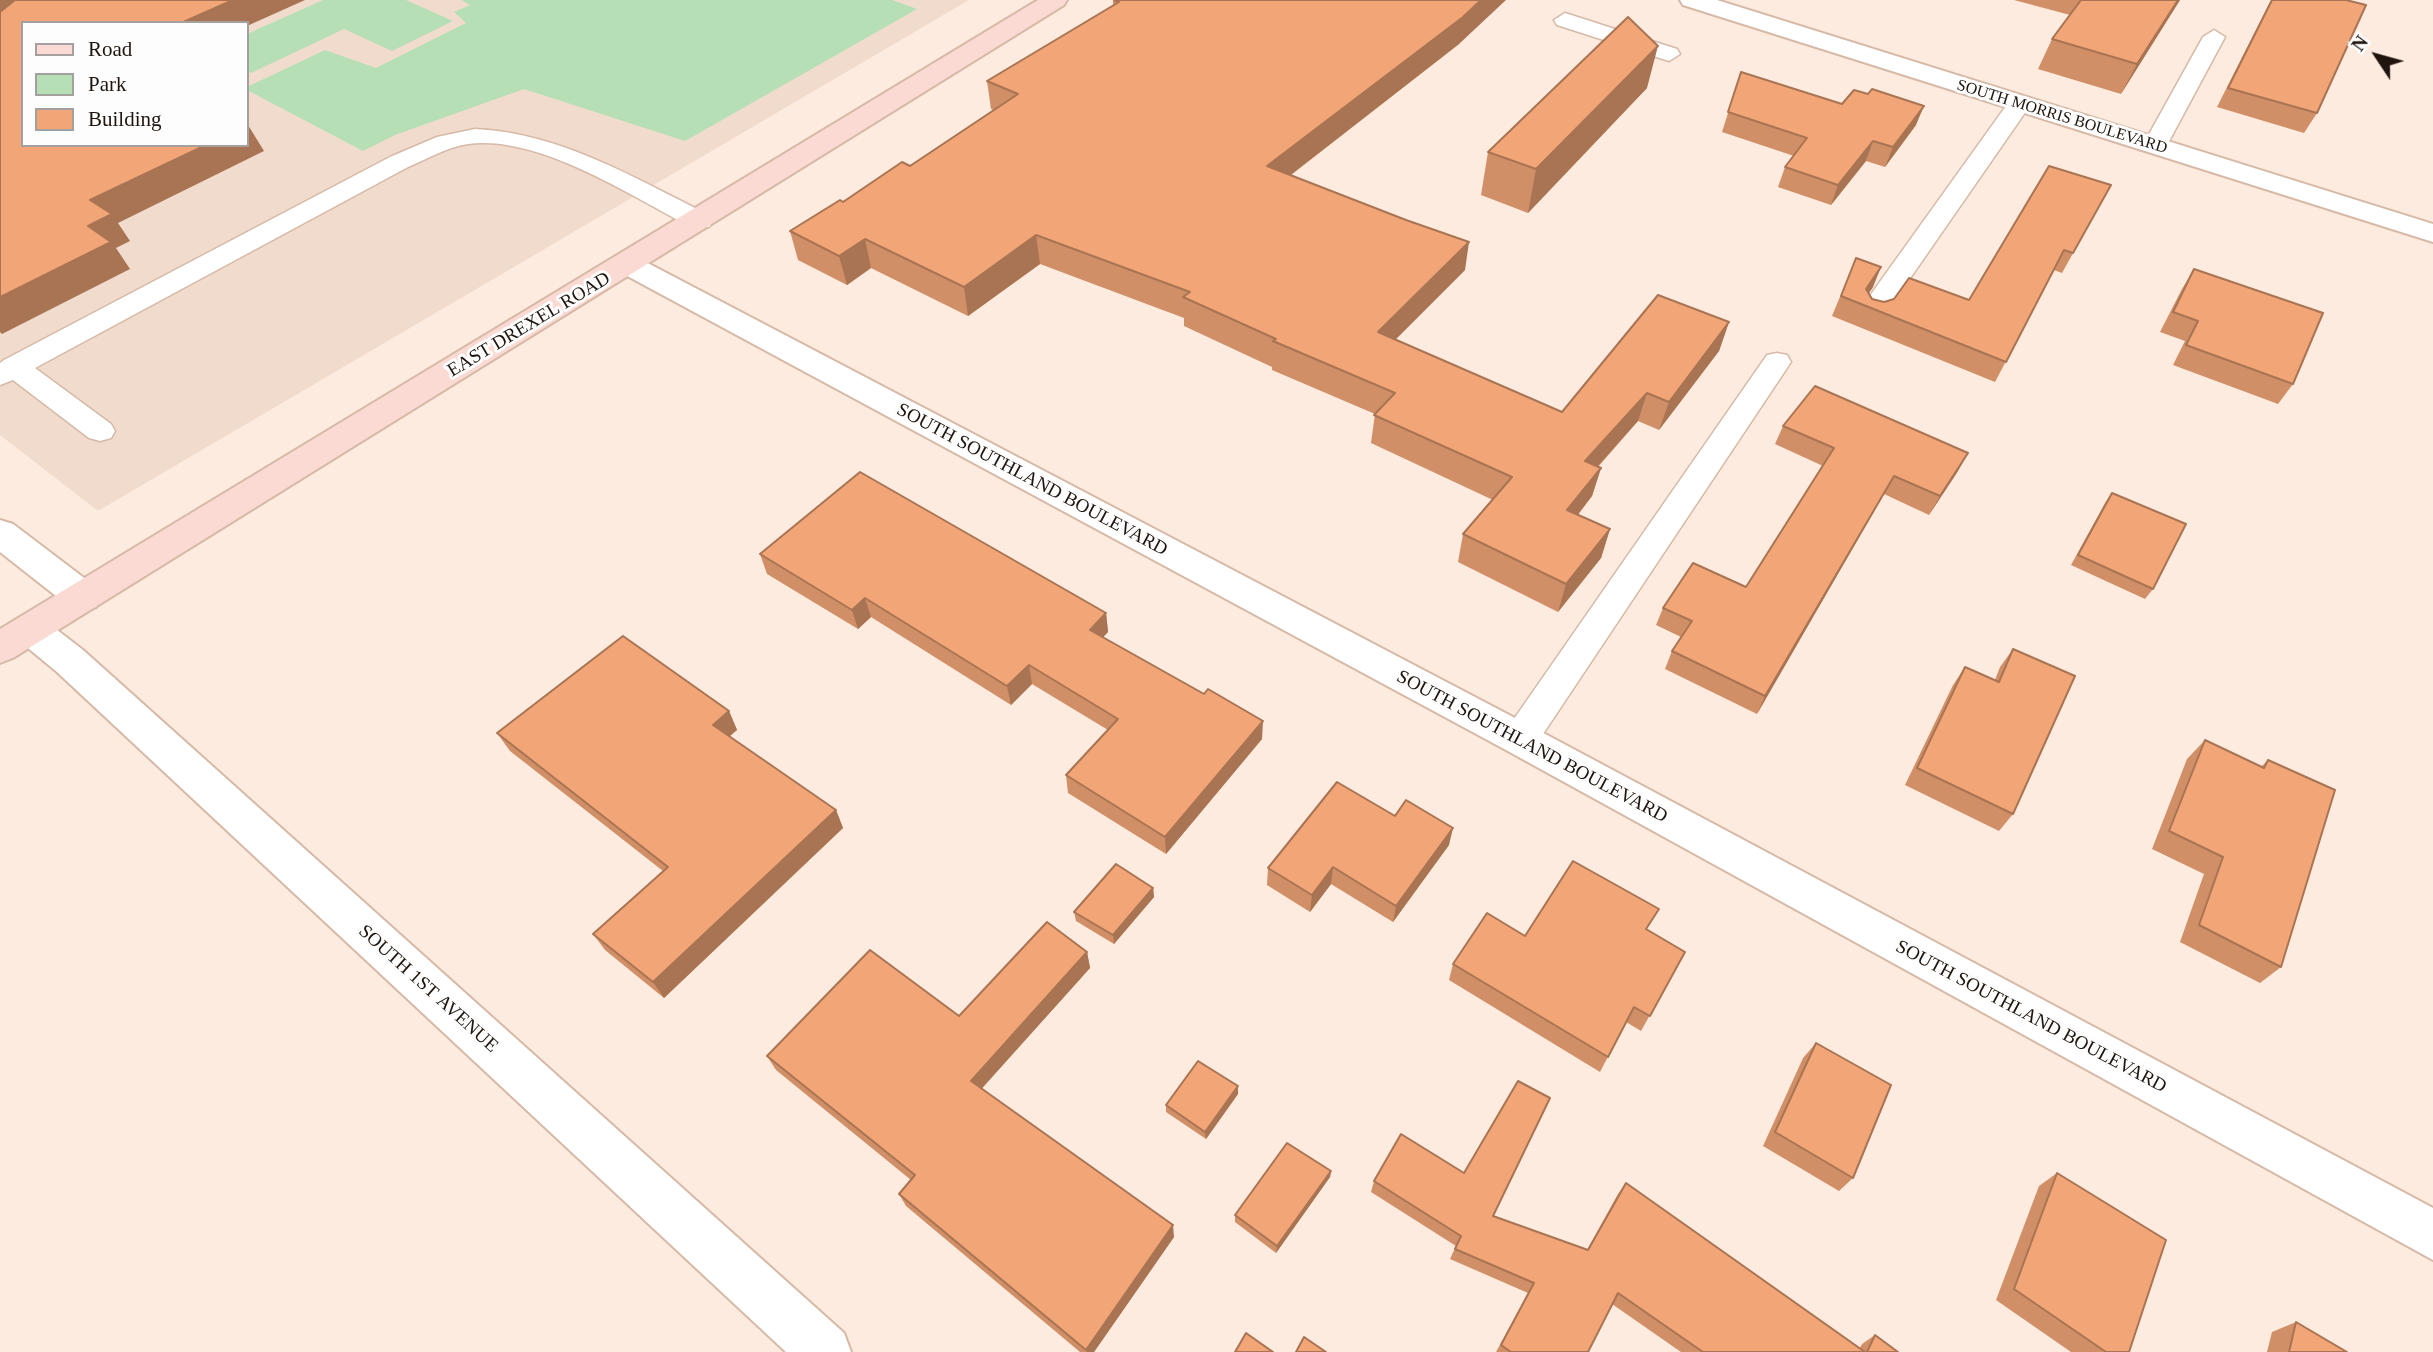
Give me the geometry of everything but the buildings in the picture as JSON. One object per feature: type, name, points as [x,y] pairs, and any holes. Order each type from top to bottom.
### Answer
[{"type":"street","name":"EAST DREXEL ROAD","points":[[15,638],[629,265],[1055,0]]},
{"type":"street","name":"SOUTH MORRIS BOULEVARD","points":[[1692,0],[2433,233]]},
{"type":"street","name":"SOUTH SOUTHLAND BOULEVARD","points":[[629,265],[1520,739],[2433,1236]]},
{"type":"street","points":[[0,533],[83,597]]},
{"type":"street","name":"SOUTH 1ST AVENUE","points":[[15,638],[80,670],[825,1352]]},
{"type":"lane","points":[[1565,20],[1669,54]]},
{"type":"lane","points":[[2155,145],[2214,37]]},
{"type":"lane","points":[[1874,310],[2019,104]]},
{"type":"lane","points":[[100,431],[7,371],[399,162],[452,140],[474,136],[516,139],[588,164],[635,190],[700,220]]},
{"type":"lane","points":[[1520,739],[1777,362]]},
{"type":"shaded area","points":[[0,0],[969,0],[98,511],[0,435]]},
{"type":"green space","points":[[323,0],[406,0],[453,21],[392,51],[344,29],[251,73],[248,72],[248,34]]},
{"type":"green space","points":[[461,0],[892,0],[917,9],[685,141],[524,89],[395,135],[363,151],[248,91],[248,87],[325,50],[376,68],[466,23],[454,12],[470,5]]}]
